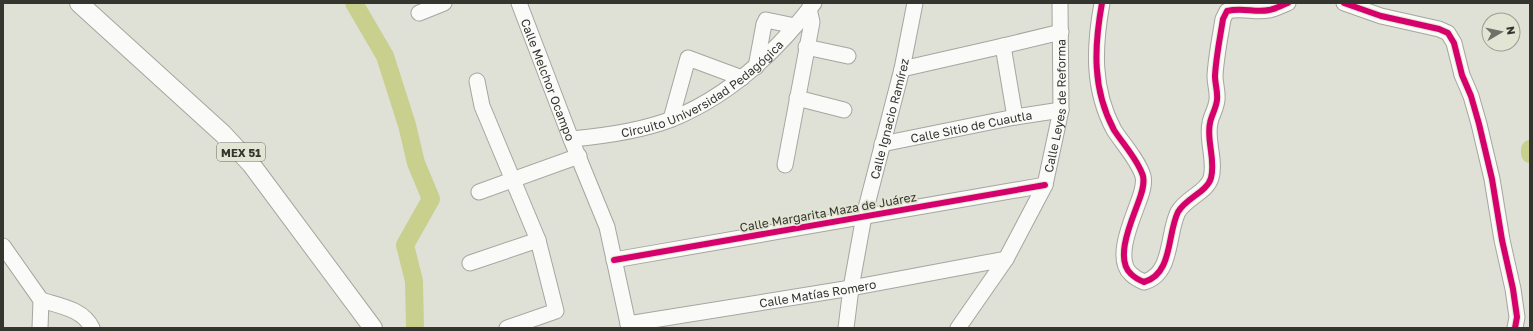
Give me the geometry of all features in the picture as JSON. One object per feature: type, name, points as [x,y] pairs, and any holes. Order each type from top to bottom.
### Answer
[{"type":"main road","name":"MEX 51","points":[[79,3],[223,134],[251,164],[373,328]]},
{"type":"street","points":[[419,12],[444,3]]},
{"type":"street","name":"Calle Melchor Ocampo","points":[[519,3],[571,139],[607,227],[628,326]]},
{"type":"street","name":"Calle Ignacio Ramírez","points":[[846,328],[851,288],[864,216],[902,69],[915,3]]},
{"type":"street","name":"Calle Leyes de Reforma","points":[[958,328],[1006,259],[1045,186],[1061,110],[1060,3]]},
{"type":"street","points":[[1102,3],[1097,28],[1096,62],[1100,96],[1114,128],[1134,158],[1143,176],[1142,190],[1126,238],[1124,261],[1130,274],[1144,282],[1151,280],[1159,271],[1167,257],[1172,230],[1178,212],[1188,199],[1208,185],[1211,177],[1210,124],[1217,100],[1215,77],[1223,19],[1227,11],[1238,8],[1256,11],[1269,10],[1288,3]]},
{"type":"street","points":[[1344,3],[1381,16],[1439,29],[1448,33],[1454,43],[1462,75],[1471,96],[1480,124],[1492,179],[1502,240],[1513,289],[1517,317],[1515,328]]},
{"type":"street","points":[[785,165],[806,47],[812,22],[812,6]]},
{"type":"street","name":"Circuito Universidad Pedagógica","points":[[571,139],[601,136],[640,128],[671,120],[701,106],[756,67],[812,6]]},
{"type":"street","points":[[756,67],[766,20],[795,26]]},
{"type":"street","points":[[902,69],[1061,32]]},
{"type":"street","points":[[1003,46],[1015,117]]},
{"type":"street","points":[[806,47],[848,56]]},
{"type":"street","points":[[671,120],[688,58],[742,78]]},
{"type":"street","points":[[476,81],[482,106],[538,240],[556,311],[507,328]]},
{"type":"street","points":[[797,98],[844,110]]},
{"type":"street","name":"Calle Sitio de Cuautla","points":[[882,144],[1015,117],[1061,110]]},
{"type":"street","name":"Calle Melchor Ocampo","points":[[479,192],[579,156]]},
{"type":"street","name":"Calle Margarita Maza de Juárez","points":[[614,260],[1045,186]]},
{"type":"street","points":[[470,263],[538,240]]},
{"type":"street","points":[[3,246],[41,300],[40,328]]},
{"type":"street","name":"Calle Matías Romero","points":[[628,326],[851,288],[1006,259]]},
{"type":"street","points":[[41,300],[72,309],[88,320],[92,328]]},
{"type":"waterway","points":[[354,3],[385,56],[407,125],[416,163],[431,199],[405,245],[414,281],[415,328]]},
{"type":"waterway","points":[[1530,149],[1530,154]]},
{"type":"cycle path","points":[[1102,3],[1096,52],[1098,83],[1107,115],[1114,130],[1138,164],[1143,176],[1143,186],[1126,239],[1124,259],[1126,267],[1131,274],[1144,282],[1153,278],[1160,271],[1165,262],[1178,212],[1209,183],[1211,178],[1212,164],[1209,130],[1217,100],[1215,76],[1216,62],[1223,19],[1227,11],[1264,11],[1274,9],[1288,3]]},
{"type":"cycle path","points":[[1344,3],[1381,16],[1439,29],[1448,33],[1454,43],[1462,75],[1471,96],[1479,124],[1492,179],[1502,240],[1513,289],[1517,317],[1515,328]]},
{"type":"cycle path","points":[[614,260],[1045,185]]}]
